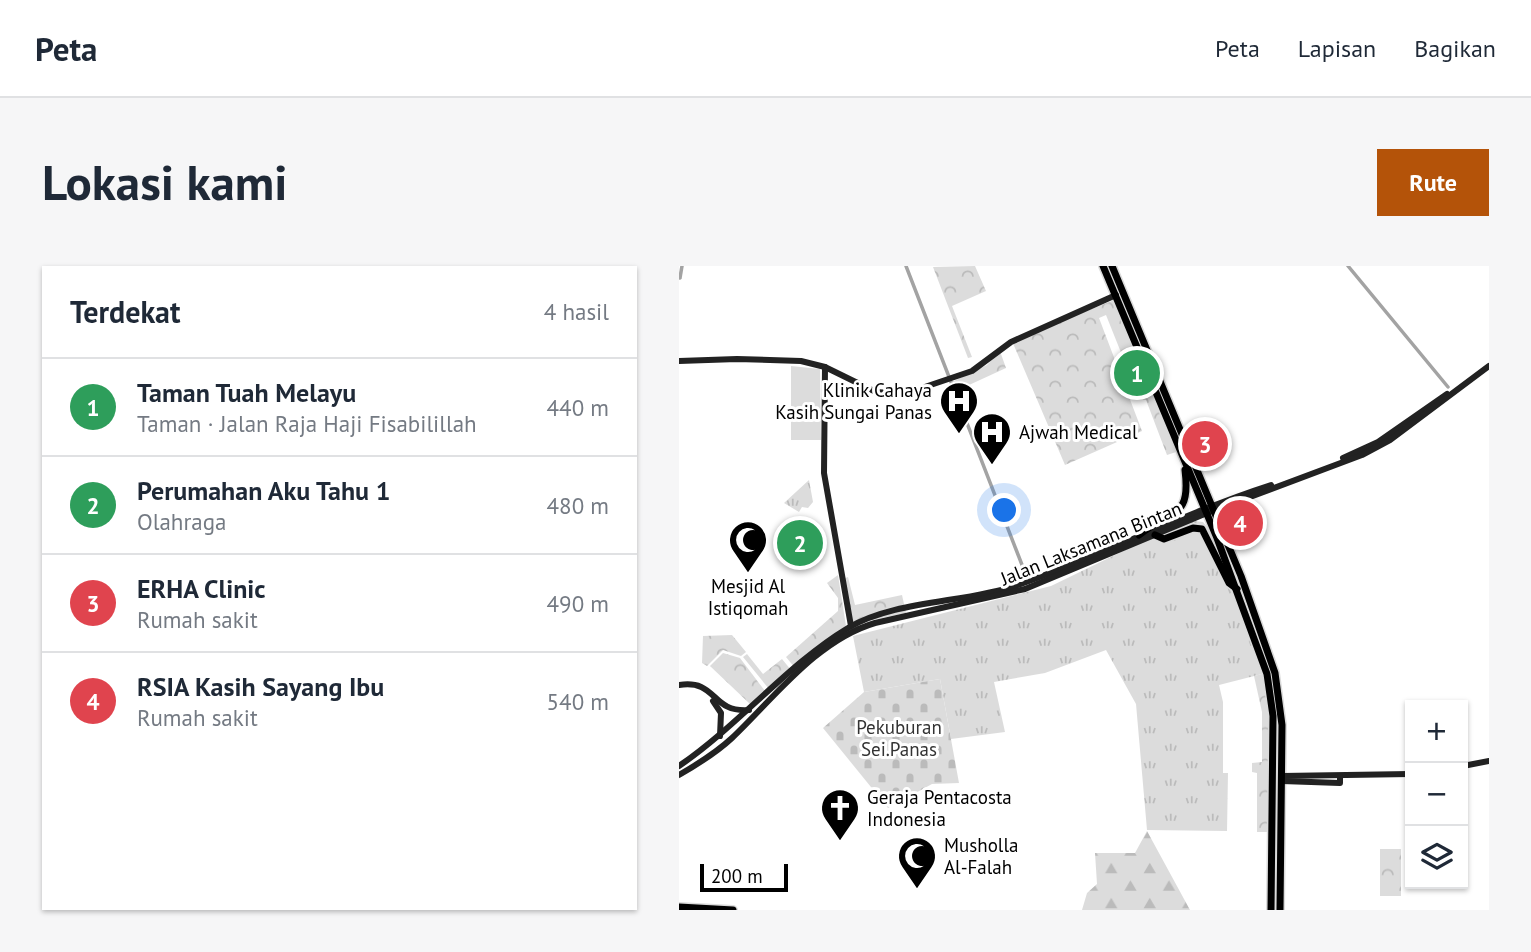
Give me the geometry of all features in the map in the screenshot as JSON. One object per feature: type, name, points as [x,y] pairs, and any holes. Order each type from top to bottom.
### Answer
[{"type":"main road","points":[[1103,266],[1184,462],[1210,509],[1249,594],[1274,669],[1271,910]]},
{"type":"main road","points":[[1112,266],[1145,341],[1210,509],[1275,699],[1282,750],[1280,910]]},
{"type":"main road","points":[[679,361],[788,360],[825,367],[886,395],[905,394],[955,379],[983,364],[1010,342],[1116,295]]},
{"type":"main road","points":[[1136,345],[1145,341]]},
{"type":"main road","name":"Jalan Laksamana Bintan","points":[[679,775],[722,746],[785,685],[828,648],[852,632],[875,623],[993,598],[1378,442],[1489,361]]},
{"type":"main road","name":"Jalan Laksamana Bintan","points":[[679,766],[719,738],[825,643],[851,626],[883,615],[1047,578],[1139,535],[1367,453],[1412,425],[1489,366]]},
{"type":"main road","points":[[825,367],[824,473],[851,626]]},
{"type":"main road","points":[[1139,535],[1186,502],[1184,462]]},
{"type":"main road","points":[[1154,535],[1164,539],[1193,528],[1204,530],[1230,584],[1238,589]]},
{"type":"main road","points":[[679,686],[700,685],[728,709],[749,710]]},
{"type":"main road","points":[[679,686],[691,686],[702,691],[720,708],[722,724],[719,738]]},
{"type":"main road","points":[[1272,750],[1282,750]]},
{"type":"main road","points":[[1468,765],[1489,761]]},
{"type":"main road","points":[[1282,778],[1340,780],[1405,774]]},
{"type":"main road","points":[[1271,887],[1281,887]]},
{"type":"main road","points":[[679,907],[733,910]]},
{"type":"green space","points":[[975,266],[986,291],[952,306],[972,357],[968,358],[933,267]]},
{"type":"green space","points":[[1114,300],[1176,452],[1167,455],[1146,400],[1140,400],[1106,315],[1099,318],[1142,431],[1065,465],[1012,341]]},
{"type":"green space","points":[[998,353],[1001,354],[1006,368],[956,391],[952,382],[987,365]]},
{"type":"green space","points":[[791,366],[820,369],[821,440],[791,440]]},
{"type":"green space","points":[[809,480],[813,502],[808,508],[802,507],[799,512],[784,503]]},
{"type":"green space","points":[[1187,520],[1203,522],[1211,531],[1266,673],[1219,685],[1223,702],[1223,773],[1228,773],[1227,831],[1147,830],[1136,704],[1106,650],[1045,673],[994,682],[1005,732],[951,739],[940,679],[864,692],[853,636],[1051,586]]},
{"type":"green space","points":[[838,575],[846,626],[795,668],[786,657],[838,611],[838,598],[827,583]]},
{"type":"green space","points":[[848,577],[855,605],[902,595],[906,613],[853,624],[843,579]]},
{"type":"green space","points":[[732,635],[746,652],[741,656],[723,650],[707,666],[702,663],[703,636]]},
{"type":"green space","points":[[723,653],[740,658],[765,691],[750,704],[710,666]]},
{"type":"green space","points":[[747,654],[763,674],[782,659],[791,670],[769,689],[743,657]]},
{"type":"green space","points":[[1266,673],[1271,694],[1271,832],[1257,832],[1257,773],[1252,772],[1252,763],[1262,762],[1262,712],[1254,676]]},
{"type":"green space","name":"Pekuburan Sei.Panas","points":[[940,679],[959,783],[932,784],[888,808],[823,728],[864,692]]},
{"type":"green space","points":[[1147,831],[1190,910],[1082,910],[1087,893],[1097,884],[1095,853],[1135,853]]},
{"type":"green space","points":[[1380,849],[1401,849],[1401,896],[1380,896]]},
{"type":"waterway","points":[[680,278],[682,266]]},
{"type":"waterway","points":[[906,266],[1024,570]]},
{"type":"waterway","points":[[1348,266],[1448,387]]},
{"type":"place","name":"Taman Tuah Melayu","points":[[1137,373]]},
{"type":"place","name":"Klinik Cahaya Kasih Sungai Panas","points":[[959,435]]},
{"type":"place","name":"ERHA Clinic","points":[[1205,444]]},
{"type":"place","name":"Ajwah Medical","points":[[992,466]]},
{"type":"place","name":"RSIA Kasih Sayang Ibu","points":[[1240,523]]},
{"type":"place","name":"Perumahan Aku Tahu 1","points":[[800,543]]},
{"type":"place","name":"Mesjid Al Istiqomah","points":[[748,574]]},
{"type":"place","name":"Geraja Pentacosta Indonesia","points":[[840,842]]},
{"type":"place","name":"Musholla Al-Falah","points":[[917,890]]}]
